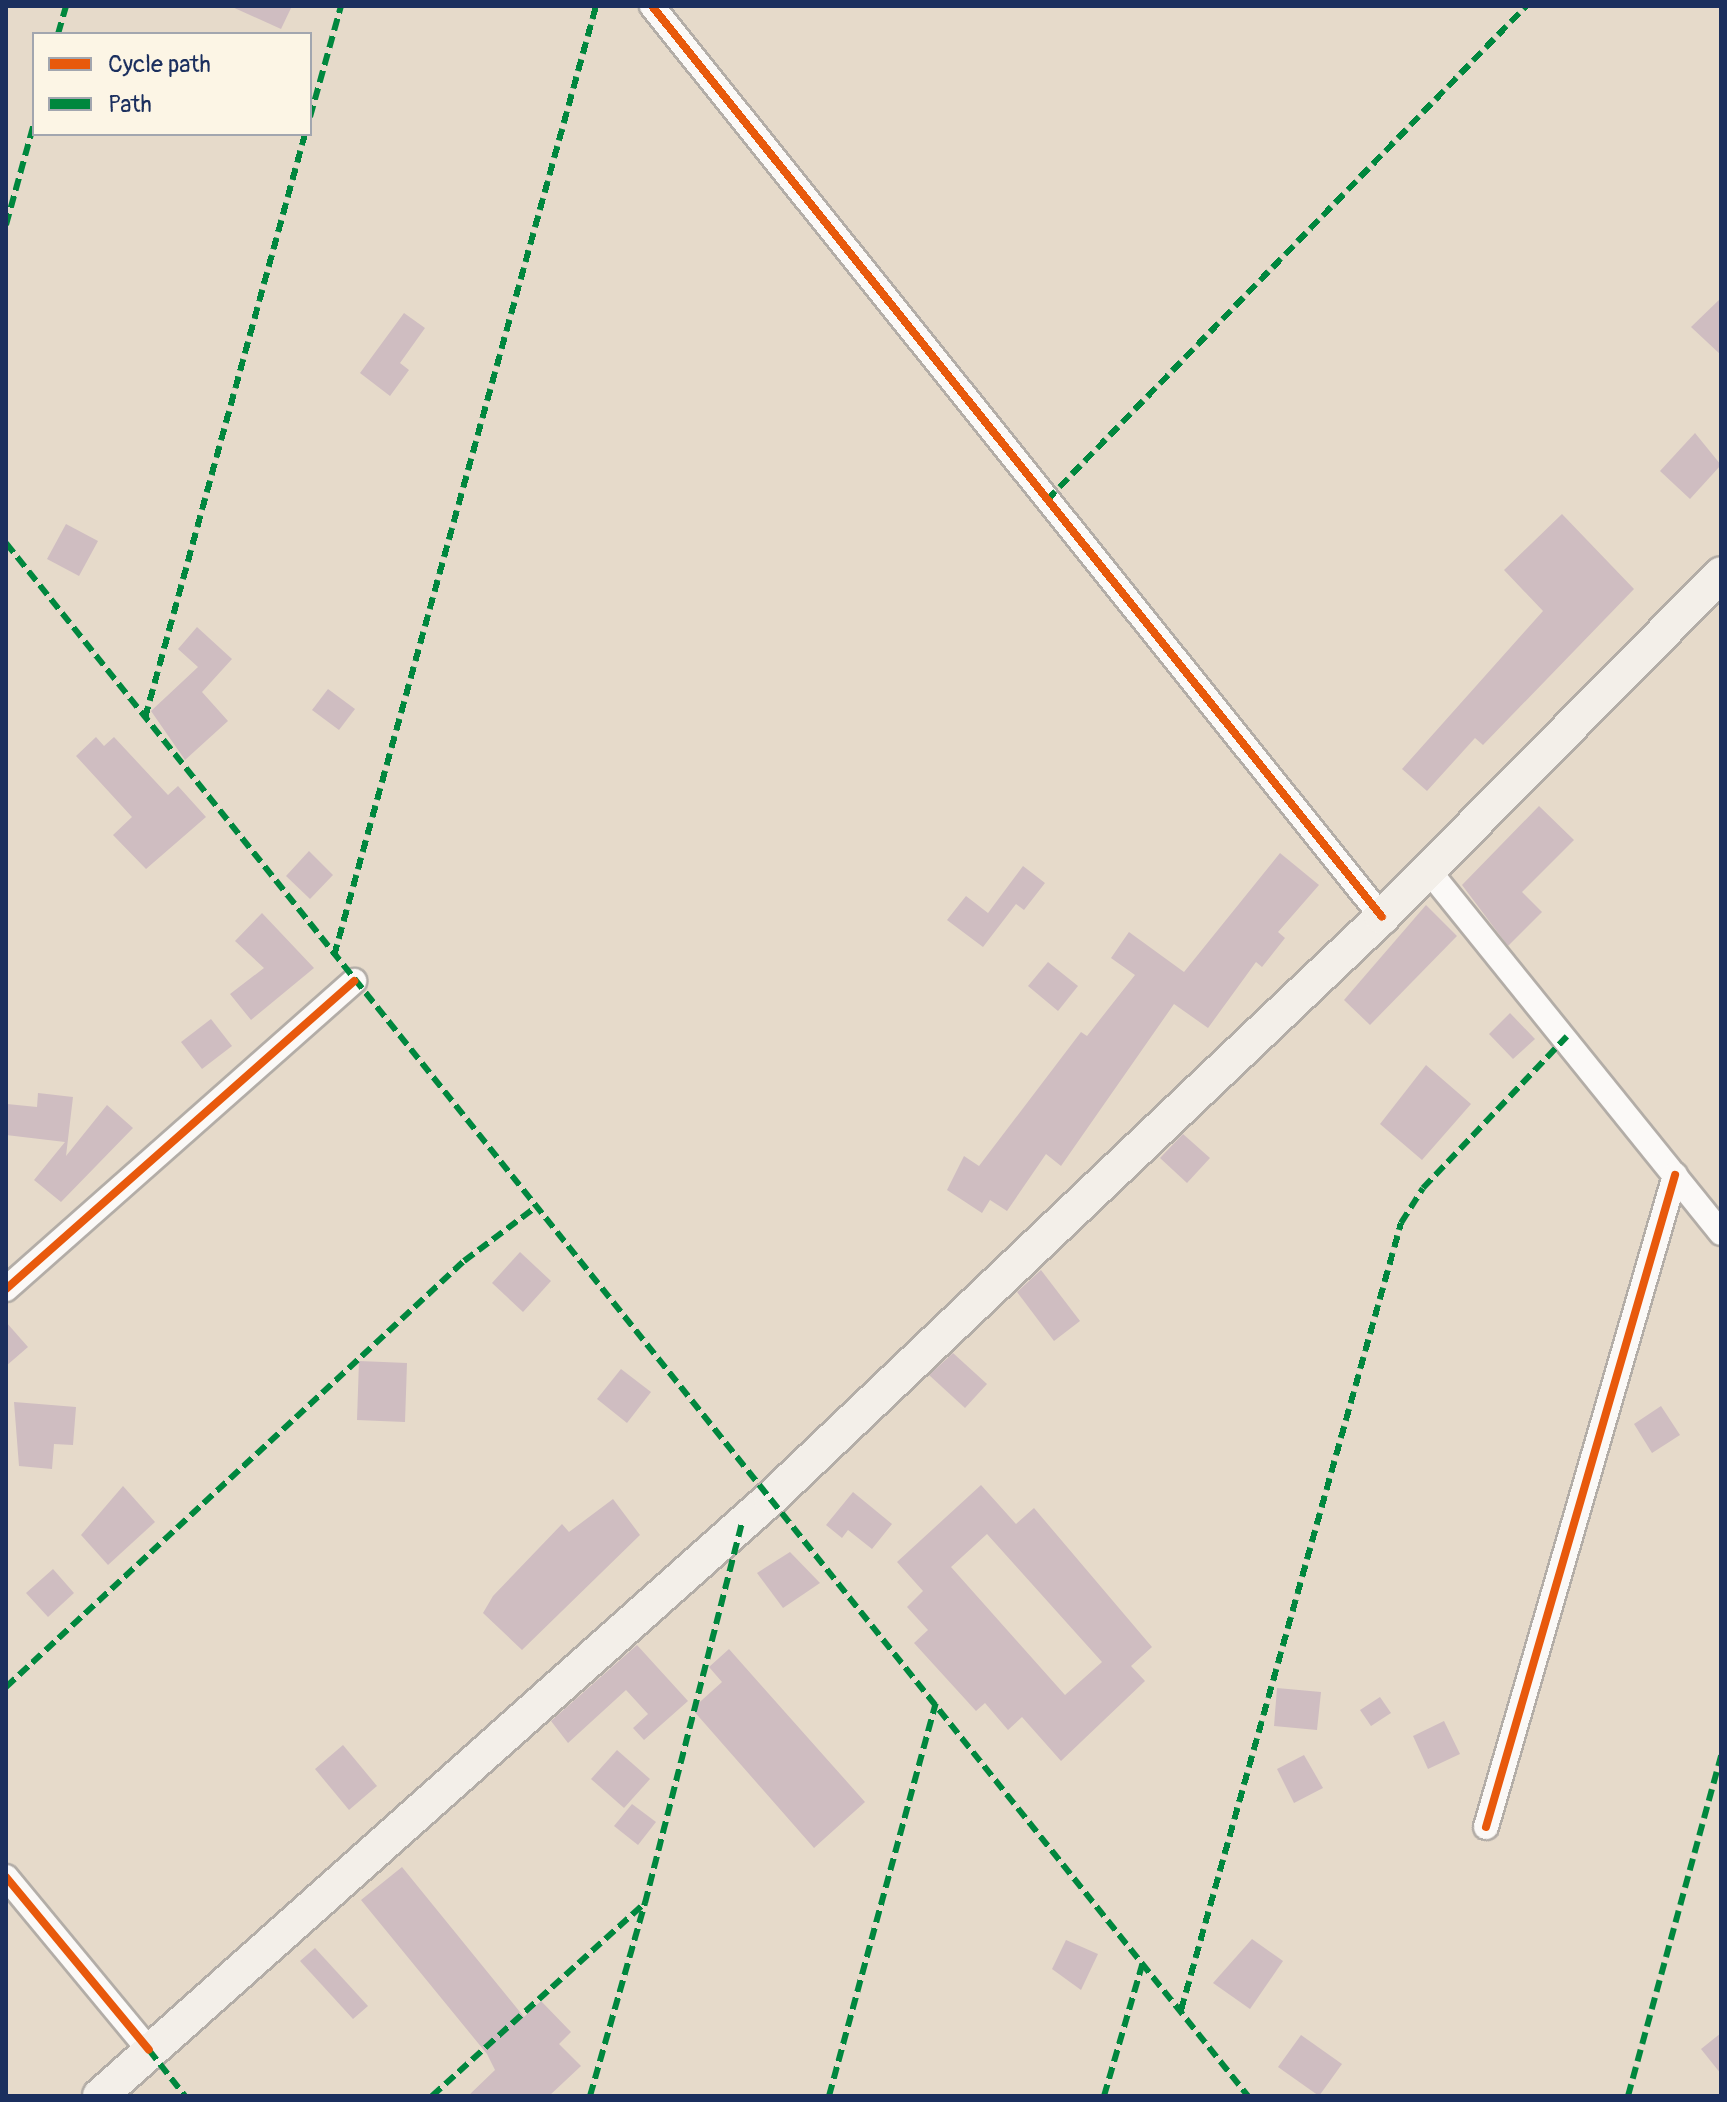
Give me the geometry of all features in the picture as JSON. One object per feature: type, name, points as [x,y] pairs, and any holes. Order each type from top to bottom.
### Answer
[{"type":"main road","points":[[100,2096],[771,1498],[1382,917],[1721,574]]},
{"type":"street","points":[[652,6],[1382,917]]},
{"type":"street","points":[[1429,871],[1721,1233]]},
{"type":"street","points":[[6,1289],[354,981]]},
{"type":"street","points":[[1486,1827],[1675,1175]]},
{"type":"street","points":[[6,1877],[149,2050]]},
{"type":"building","points":[[230,6],[292,6],[281,29]]},
{"type":"building","points":[[1721,298],[1721,355],[1691,327]]},
{"type":"building","points":[[404,313],[425,328],[400,363],[409,370],[390,396],[360,373]]},
{"type":"building","points":[[1695,433],[1721,465],[1690,499],[1660,471]]},
{"type":"building","points":[[1562,514],[1634,589],[1483,745],[1475,738],[1427,791],[1402,769],[1543,611],[1504,570]]},
{"type":"building","points":[[66,524],[98,541],[79,576],[47,559]]},
{"type":"building","points":[[197,627],[232,659],[202,692],[228,721],[185,760],[151,711],[198,667],[178,649]]},
{"type":"building","points":[[328,689],[355,709],[339,730],[312,710]]},
{"type":"building","points":[[96,737],[104,746],[114,737],[168,795],[178,786],[206,817],[146,869],[113,835],[132,817],[76,756]]},
{"type":"building","points":[[1539,806],[1574,840],[1522,892],[1542,912],[1508,946],[1462,885]]},
{"type":"building","points":[[309,851],[333,875],[310,899],[286,876]]},
{"type":"building","points":[[1280,853],[1319,885],[1278,932],[1285,938],[1262,967],[1256,962],[1208,1028],[1174,1004],[1061,1166],[1046,1154],[1007,1211],[990,1200],[982,1213],[947,1190],[964,1156],[979,1166],[1081,1032],[1087,1036],[1135,975],[1111,958],[1129,932],[1184,972]]},
{"type":"building","points":[[1023,866],[1045,883],[1024,910],[1016,904],[983,947],[947,920],[966,896],[988,913]]},
{"type":"building","points":[[1426,905],[1457,936],[1370,1025],[1344,1000]]},
{"type":"building","points":[[262,913],[314,968],[251,1020],[230,994],[264,968],[235,941]]},
{"type":"building","points":[[1048,962],[1078,986],[1058,1011],[1028,986]]},
{"type":"building","points":[[1510,1013],[1535,1039],[1513,1059],[1489,1034]]},
{"type":"building","points":[[211,1019],[232,1046],[202,1069],[181,1042]]},
{"type":"building","points":[[1426,1065],[1471,1104],[1422,1160],[1380,1124]]},
{"type":"building","points":[[38,1093],[73,1097],[66,1156],[107,1105],[133,1128],[61,1202],[34,1180],[65,1142],[6,1135],[7,1104],[37,1107]]},
{"type":"building","points":[[1183,1134],[1210,1158],[1187,1183],[1160,1158]]},
{"type":"building","points":[[520,1252],[551,1281],[523,1312],[492,1283]]},
{"type":"building","points":[[1041,1270],[1080,1321],[1054,1341],[1017,1292]]},
{"type":"building","points":[[6,1322],[28,1347],[6,1366]]},
{"type":"building","points":[[953,1353],[987,1384],[965,1408],[929,1375]]},
{"type":"building","points":[[359,1361],[407,1363],[405,1422],[357,1420]]},
{"type":"building","points":[[621,1369],[651,1392],[627,1423],[597,1399]]},
{"type":"building","points":[[14,1402],[76,1407],[73,1445],[54,1444],[52,1469],[19,1466]]},
{"type":"building","points":[[1661,1406],[1680,1435],[1652,1453],[1634,1424]]},
{"type":"building","points":[[981,1485],[1016,1524],[1034,1508],[1152,1647],[1131,1666],[1145,1681],[1061,1761],[1022,1717],[1008,1730],[985,1703],[976,1711],[914,1643],[928,1630],[907,1607],[923,1591],[897,1562]],"holes":[[[987,1534],[1102,1662],[1065,1695],[951,1567]]]},
{"type":"building","points":[[123,1486],[155,1522],[108,1565],[81,1535]]},
{"type":"building","points":[[853,1492],[892,1524],[872,1549],[848,1530],[842,1538],[826,1525]]},
{"type":"building","points":[[613,1499],[640,1535],[522,1650],[483,1613],[493,1596],[562,1524],[569,1532]]},
{"type":"building","points":[[790,1552],[820,1583],[783,1608],[757,1573]]},
{"type":"building","points":[[53,1569],[74,1593],[48,1617],[26,1593]]},
{"type":"building","points":[[637,1645],[688,1701],[644,1740],[633,1728],[648,1714],[626,1690],[568,1743],[551,1721]]},
{"type":"building","points":[[729,1649],[865,1802],[814,1848],[692,1709],[722,1682],[709,1667]]},
{"type":"building","points":[[1277,1688],[1321,1692],[1317,1730],[1274,1726]]},
{"type":"building","points":[[1380,1697],[1391,1713],[1371,1726],[1360,1710]]},
{"type":"building","points":[[1444,1721],[1460,1754],[1428,1769],[1413,1736]]},
{"type":"building","points":[[343,1745],[377,1786],[349,1810],[315,1769]]},
{"type":"building","points":[[617,1750],[650,1779],[624,1808],[591,1779]]},
{"type":"building","points":[[1304,1755],[1323,1788],[1294,1803],[1277,1769]]},
{"type":"building","points":[[632,1804],[656,1822],[638,1845],[614,1826]]},
{"type":"building","points":[[402,1867],[524,2017],[541,2001],[571,2032],[559,2044],[581,2066],[549,2096],[468,2096],[495,2070],[487,2054],[361,1900]]},
{"type":"building","points":[[1252,1939],[1283,1961],[1250,2009],[1213,1983]]},
{"type":"building","points":[[1066,1940],[1098,1954],[1081,1990],[1052,1969]]},
{"type":"building","points":[[315,1948],[368,2006],[353,2019],[300,1961]]},
{"type":"building","points":[[1721,2033],[1721,2074],[1701,2049]]},
{"type":"building","points":[[1301,2035],[1342,2064],[1319,2096],[1278,2067]]},
{"type":"marked path","points":[[59,32],[66,6]]},
{"type":"marked path","points":[[312,110],[341,6]]},
{"type":"marked path","points":[[334,956],[596,6]]},
{"type":"marked path","points":[[1047,500],[1526,6]]},
{"type":"marked path","points":[[6,225],[32,130]]},
{"type":"marked path","points":[[145,718],[304,136]]},
{"type":"marked path","points":[[6,543],[1248,2096]]},
{"type":"marked path","points":[[1181,2010],[1401,1223],[1423,1188],[1567,1036]]},
{"type":"marked path","points":[[6,1687],[464,1261],[536,1207]]},
{"type":"marked path","points":[[432,2096],[645,1903],[742,1523]]},
{"type":"marked path","points":[[829,2096],[936,1703]]},
{"type":"marked path","points":[[1628,2096],[1721,1755]]},
{"type":"marked path","points":[[590,2096],[645,1903]]},
{"type":"marked path","points":[[1104,2096],[1143,1962]]},
{"type":"marked path","points":[[149,2050],[185,2096]]},
{"type":"cycle path","points":[[652,6],[1382,917]]},
{"type":"cycle path","points":[[6,1289],[354,981]]},
{"type":"cycle path","points":[[1486,1827],[1675,1175]]},
{"type":"cycle path","points":[[6,1877],[149,2050]]}]
